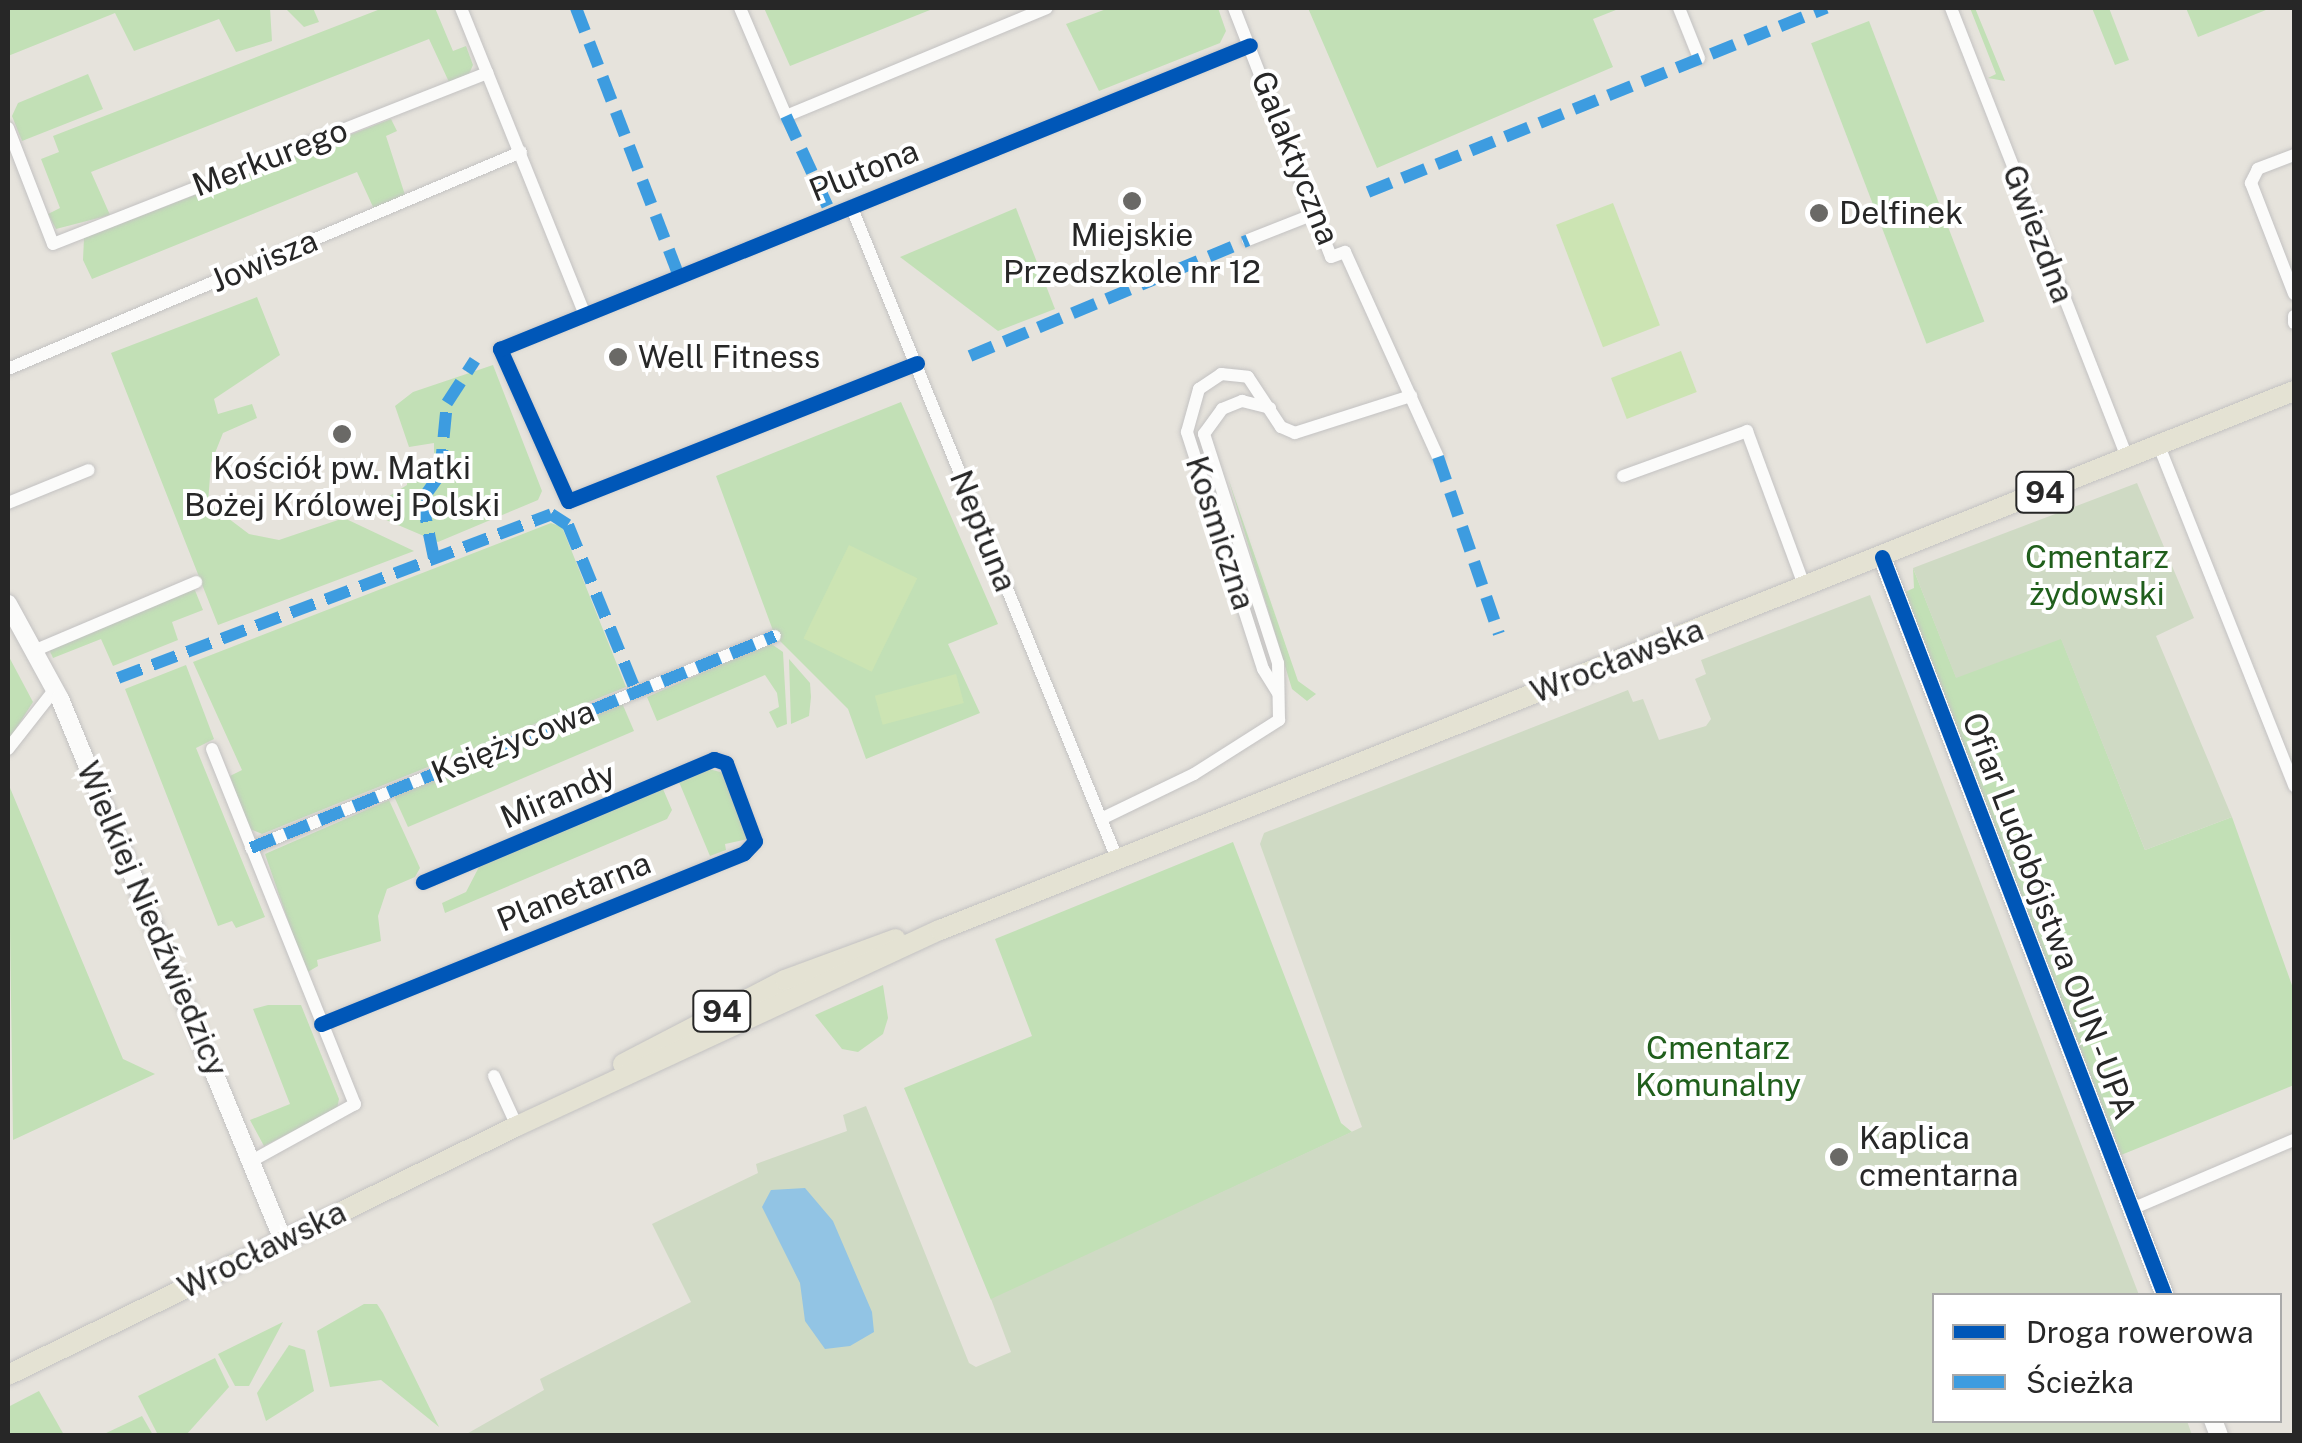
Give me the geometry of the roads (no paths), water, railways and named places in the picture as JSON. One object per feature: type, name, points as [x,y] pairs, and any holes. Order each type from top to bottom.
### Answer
[{"type":"main road","name":"Wrocławska","points":[[8,1375],[518,1126],[940,930],[1116,856],[2294,392]]},
{"type":"street","points":[[460,8],[585,315]]},
{"type":"street","points":[[740,8],[786,116],[1047,8]]},
{"type":"street","name":"Galaktyczna","points":[[1234,8],[1331,257],[1345,252],[1438,457]]},
{"type":"street","points":[[1679,8],[1699,58]]},
{"type":"street","name":"Gwiezdna","points":[[1951,8],[2128,459]]},
{"type":"street","name":"Plutona","points":[[917,364],[568,501],[500,350],[1250,46]]},
{"type":"street","name":"Merkurego","points":[[8,128],[53,244],[488,73]]},
{"type":"street","name":"Jowisza","points":[[8,370],[521,152]]},
{"type":"street","points":[[2294,155],[2258,169],[2251,183],[2294,294]]},
{"type":"street","name":"Neptuna","points":[[851,206],[1116,856]]},
{"type":"street","points":[[1248,240],[1314,214]]},
{"type":"street","name":"Kosmiczna","points":[[1283,699],[1263,669],[1187,432],[1198,389],[1221,374],[1248,377],[1281,426],[1295,433],[1411,396]]},
{"type":"street","points":[[1101,819],[1260,735],[1279,720],[1283,699],[1259,596],[1204,434],[1208,419],[1232,405],[1270,408]]},
{"type":"street","points":[[1623,476],[1740,430],[1750,434],[1804,588]]},
{"type":"street","points":[[2159,446],[2294,786]]},
{"type":"street","points":[[8,503],[89,470]]},
{"type":"street","name":"Ofiar Ludobójstwa OUN - UPA","points":[[1882,556],[2165,1293]]},
{"type":"street","points":[[36,650],[196,582]]},
{"type":"street","name":"Wielkiej Niedźwiedzicy","points":[[8,604],[55,690],[283,1240]]},
{"type":"street","name":"Księżycowa","points":[[251,848],[776,636]]},
{"type":"street","points":[[8,749],[55,690]]},
{"type":"street","points":[[212,750],[320,1024],[356,1104],[253,1160]]},
{"type":"street","name":"Mirandy","points":[[423,882],[714,760]]},
{"type":"street","name":"Planetarna","points":[[320,1024],[752,848],[726,763],[714,760]]},
{"type":"street","points":[[494,1076],[518,1126]]},
{"type":"street","points":[[2132,1208],[2294,1140]]},
{"type":"water","points":[[805,1188],[833,1221],[872,1312],[874,1332],[850,1346],[825,1349],[805,1321],[800,1283],[762,1207],[771,1190]]},
{"type":"place","name":"Miejskie Przedszkole nr 12","points":[[1132,201]]},
{"type":"place","name":"Delfinek","points":[[1819,213]]},
{"type":"place","name":"Well Fitness","points":[[618,357]]},
{"type":"place","name":"Kościół pw. Matki Bożej Królowej Polski","points":[[342,434]]},
{"type":"place","name":"Kaplica cmentarna","points":[[1839,1157]]},
{"type":"park label","name":"Cmentarz żydowski","points":[[2097,576]]},
{"type":"park label","name":"Cmentarz Komunalny","points":[[1718,1068]]}]
